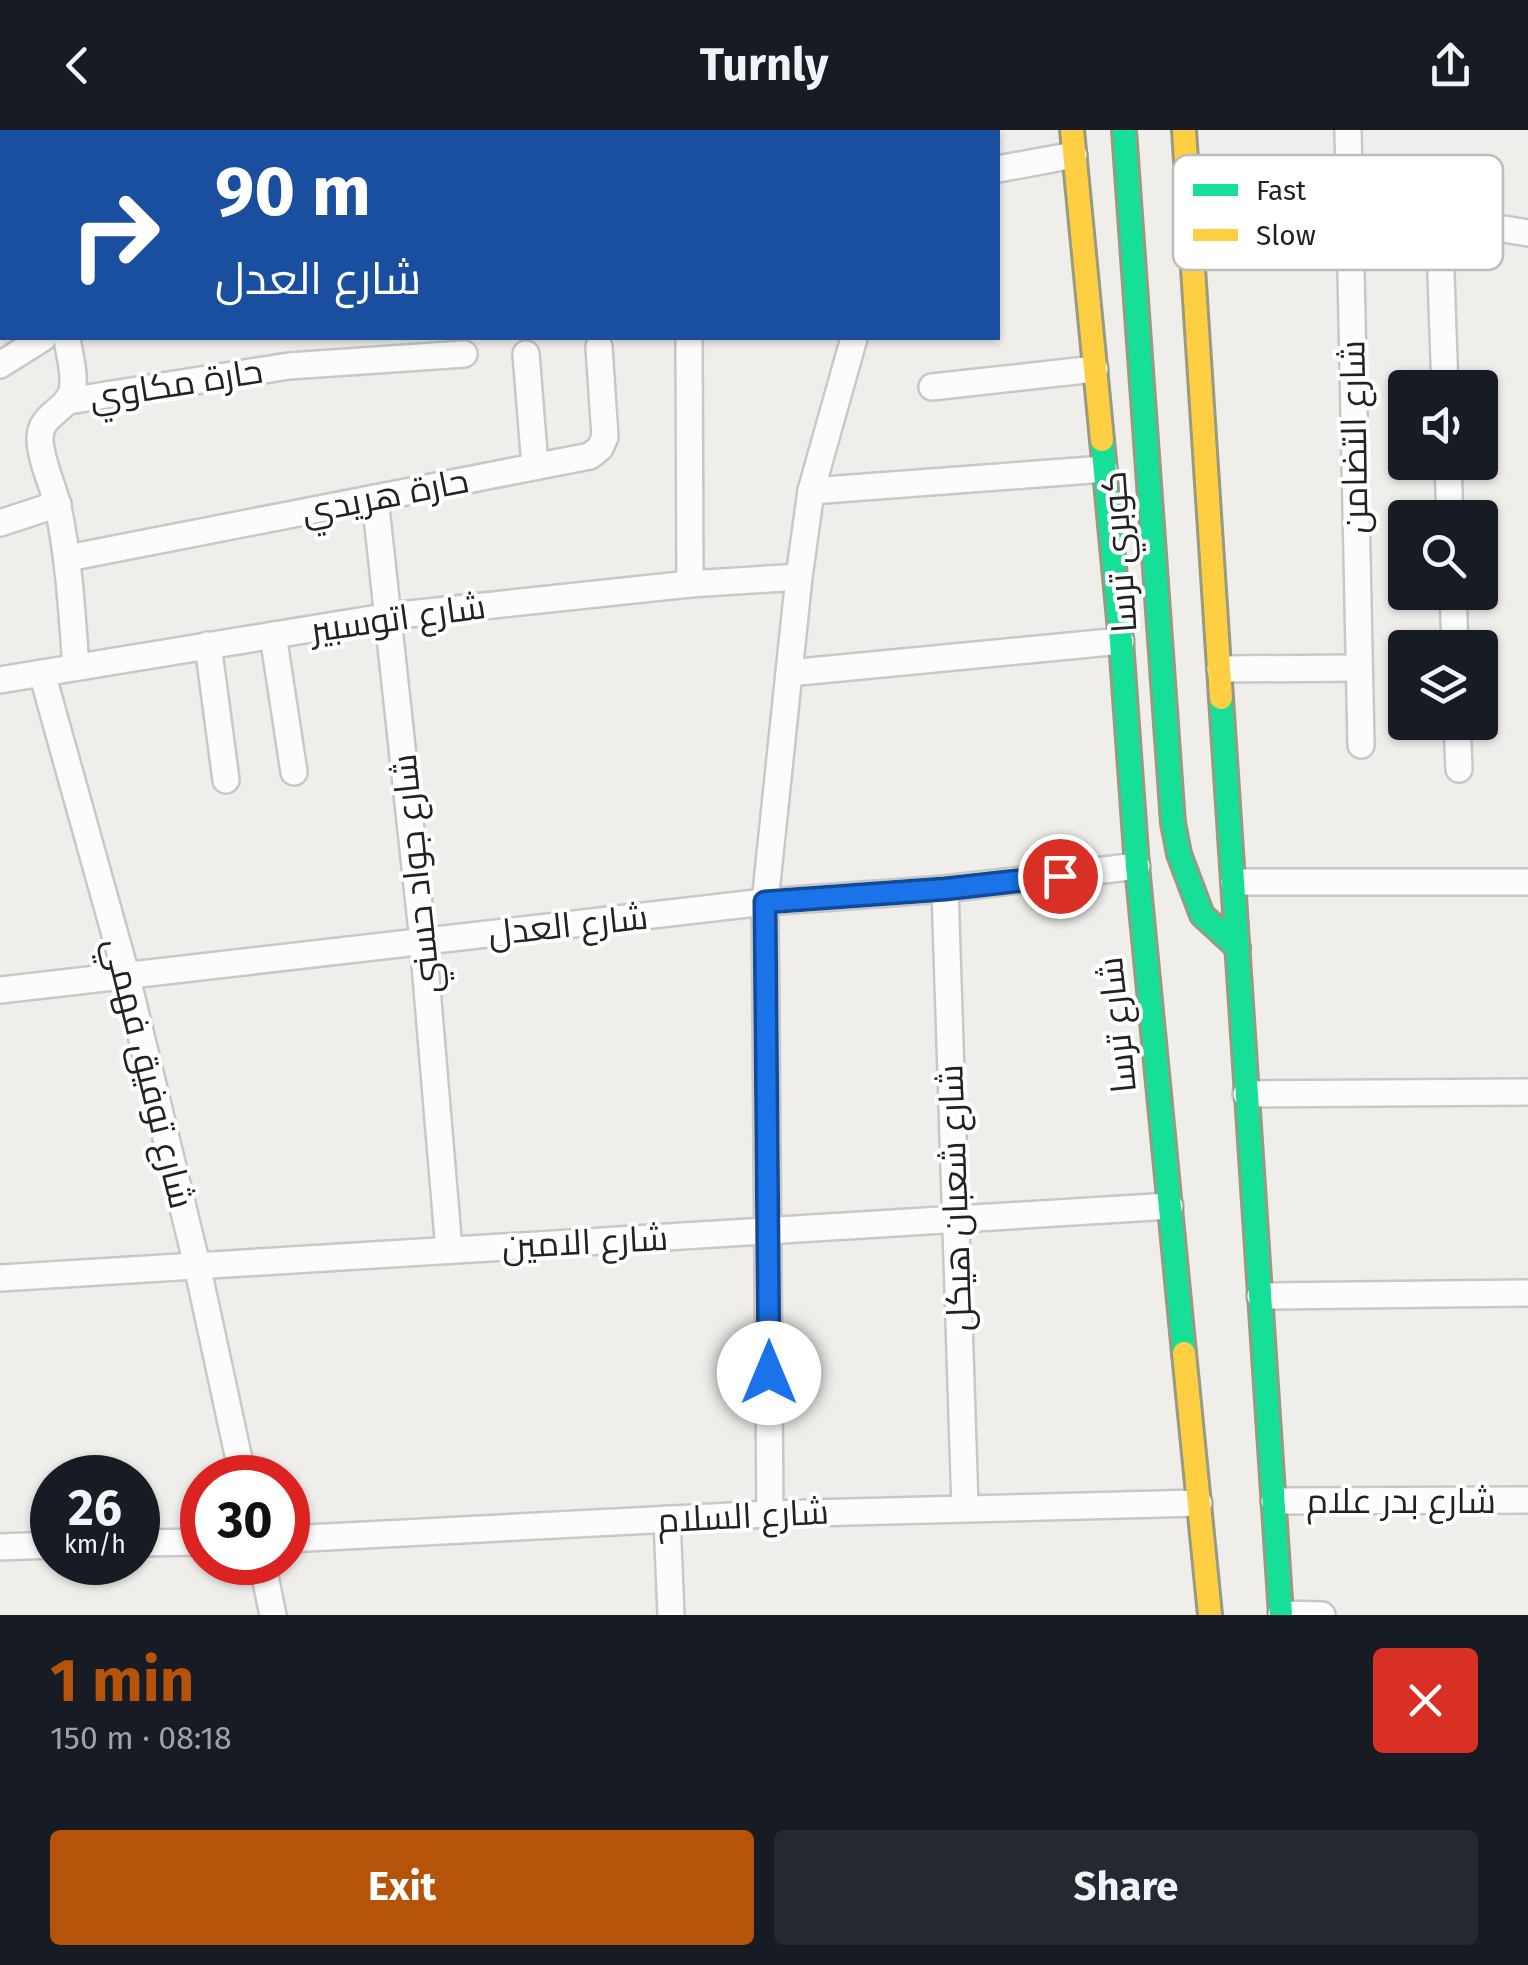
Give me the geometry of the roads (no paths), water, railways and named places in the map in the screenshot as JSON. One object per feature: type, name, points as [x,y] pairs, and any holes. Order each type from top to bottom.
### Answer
[{"type":"main road","name":"كوبري ترسا","points":[[1124,130],[1173,822],[1179,854],[1202,914],[1238,948]]},
{"type":"main road","points":[[1184,130],[1186,155]]},
{"type":"main road","name":"شارع ترسا","points":[[1073,142],[1121,641],[1137,866],[1210,1615]]},
{"type":"main road","points":[[1193,270],[1281,1615]]},
{"type":"street","name":"شارع التضامن","points":[[1348,130],[1349,155]]},
{"type":"street","points":[[1000,169],[1073,142]]},
{"type":"street","points":[[1503,229],[1528,233]]},
{"type":"street","name":"شارع التضامن","points":[[1351,270],[1360,745]]},
{"type":"street","points":[[1441,270],[1444,370]]},
{"type":"street","points":[[0,365],[40,340]]},
{"type":"street","points":[[67,340],[73,378],[68,401],[47,418],[40,442],[68,558],[76,667]]},
{"type":"street","points":[[688,340],[690,584]]},
{"type":"street","points":[[770,1514],[765,902],[799,578],[812,491],[853,340]]},
{"type":"street","name":"حارة هريدي","points":[[68,558],[590,456],[605,437],[599,347]]},
{"type":"street","name":"حارة مكاوي","points":[[68,401],[288,366],[464,354]]},
{"type":"street","points":[[526,354],[535,466]]},
{"type":"street","points":[[932,387],[1095,369]]},
{"type":"street","points":[[812,491],[1104,469]]},
{"type":"street","name":"شارع جواد حسني","points":[[376,498],[424,941],[449,1250]]},
{"type":"street","points":[[0,524],[58,504]]},
{"type":"street","name":"شارع اتوسبير","points":[[0,680],[390,616],[690,584],[799,578]]},
{"type":"street","points":[[273,635],[294,772]]},
{"type":"street","points":[[789,672],[1121,641]]},
{"type":"street","points":[[208,646],[226,780]]},
{"type":"street","points":[[1220,668],[1358,668]]},
{"type":"street","name":"شارع توفيق فهمي","points":[[42,673],[126,974],[197,1265],[238,1455]]},
{"type":"street","points":[[1458,740],[1459,769]]},
{"type":"street","name":"شارع العدل","points":[[0,990],[765,902],[945,889],[1137,866]]},
{"type":"street","points":[[1234,882],[1528,882]]},
{"type":"street","name":"شارع شعبان هيكل","points":[[945,889],[965,1507]]},
{"type":"street","points":[[1246,1094],[1528,1092]]},
{"type":"street","name":"شارع الامين","points":[[0,1278],[1170,1206]]},
{"type":"street","points":[[1260,1296],[1528,1293]]},
{"type":"street","name":"شارع بدر علام","points":[[1274,1501],[1528,1500]]},
{"type":"street","name":"شارع السلام","points":[[310,1538],[770,1514],[1199,1503]]},
{"type":"street","points":[[667,1520],[672,1615]]},
{"type":"street","points":[[0,1546],[30,1545]]},
{"type":"street","points":[[267,1585],[273,1615]]},
{"type":"street","points":[[1281,1615],[1322,1615]]}]
